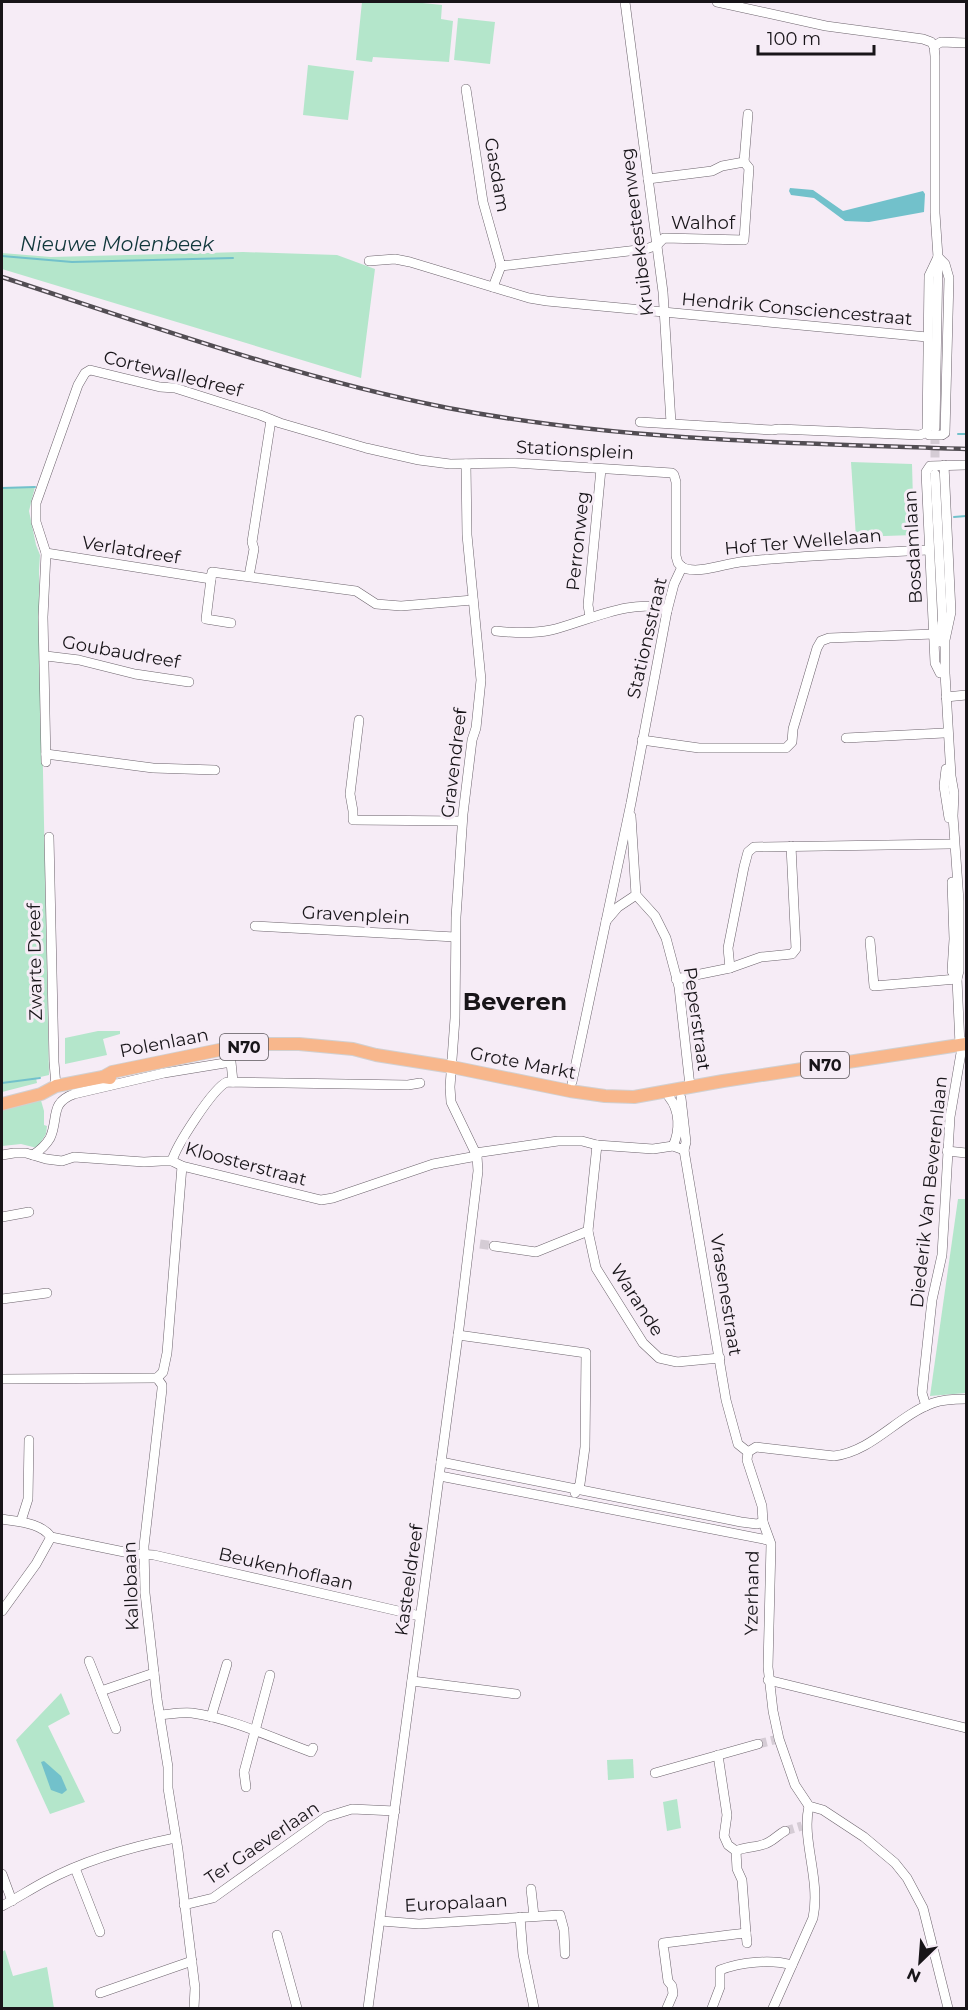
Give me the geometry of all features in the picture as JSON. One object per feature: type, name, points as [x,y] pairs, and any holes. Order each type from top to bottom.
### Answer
[{"type":"main road","name":"N70","points":[[682,1092],[964,1048]]},
{"type":"main road","name":"Polenlaan","points":[[2,1104],[41,1094],[56,1086],[103,1077],[114,1079],[197,1060],[268,1052],[376,1055],[452,1067]]},
{"type":"main road","name":"Grote Markt","points":[[452,1067],[570,1091],[616,1097],[682,1092]]},
{"type":"main road","name":"N70","points":[[2,1096],[40,1086],[56,1086]]},
{"type":"street","name":"Kruibekesteenweg","points":[[625,2],[663,292],[671,423]]},
{"type":"street","points":[[717,2],[844,29],[923,39],[934,46],[941,42],[966,43]]},
{"type":"street","name":"Hendrik Consciencestraat","points":[[931,430],[938,257],[935,213],[934,46]]},
{"type":"street","name":"Gasdam","points":[[466,89],[483,202],[501,266]]},
{"type":"street","name":"Walhof","points":[[657,245],[664,238],[744,240],[749,168],[744,162],[748,114]]},
{"type":"street","points":[[648,179],[712,171],[722,166],[744,162]]},
{"type":"street","points":[[494,287],[501,266],[646,249],[657,245]]},
{"type":"street","name":"Hendrik Consciencestraat","points":[[931,430],[927,337],[929,276],[938,257]]},
{"type":"street","points":[[369,261],[394,259],[547,302],[663,314]]},
{"type":"street","name":"Hendrik Consciencestraat","points":[[663,314],[927,337]]},
{"type":"street","name":"Cortewalledreef","points":[[215,770],[153,768],[46,758],[44,617],[46,553],[36,522],[36,504],[78,385],[85,373],[90,370],[103,372],[160,387],[175,388],[384,453],[419,460],[466,464]]},
{"type":"street","points":[[272,420],[252,542],[254,549],[249,576],[356,591],[376,604],[401,606],[473,600]]},
{"type":"street","points":[[640,422],[772,430],[920,435],[931,430]]},
{"type":"street","name":"Stationsplein","points":[[466,464],[515,463],[629,469],[672,473],[676,482]]},
{"type":"street","name":"Gravendreef","points":[[452,1067],[455,937],[462,821],[481,680],[465,504],[466,464]]},
{"type":"street","points":[[944,465],[966,465]]},
{"type":"street","name":"Bosdamlaan","points":[[940,673],[935,663],[926,472],[930,466],[944,465],[951,612],[945,640]]},
{"type":"street","name":"Perronweg","points":[[590,617],[588,605],[601,469]]},
{"type":"street","name":"Bosdamlaan","points":[[935,474],[951,776],[948,807],[950,844],[959,910]]},
{"type":"street","name":"Stationsstraat","points":[[572,1082],[631,803],[667,611],[674,584],[682,567],[676,556],[676,482]]},
{"type":"street","name":"Hof Ter Wellelaan","points":[[682,567],[691,571],[720,565],[789,557],[928,550]]},
{"type":"street","name":"Verlatdreef","points":[[46,553],[211,579],[212,572],[249,576]]},
{"type":"street","points":[[211,579],[206,619],[231,623]]},
{"type":"street","points":[[496,631],[527,634],[543,632],[590,617],[647,606],[667,611]]},
{"type":"street","name":"Bosdamlaan","points":[[942,623],[939,639],[940,673],[954,825],[960,952],[957,979],[964,1048]]},
{"type":"street","points":[[642,740],[699,748],[786,748],[792,742],[793,729],[821,641],[934,634]]},
{"type":"street","name":"Goubaudreef","points":[[46,656],[79,660],[135,674],[189,682]]},
{"type":"street","points":[[946,697],[966,695]]},
{"type":"street","points":[[359,720],[350,794],[353,820],[462,821]]},
{"type":"street","points":[[846,738],[944,733]]},
{"type":"street","name":"Zwarte Dreef","points":[[49,837],[56,1086]]},
{"type":"street","name":"Stationsstraat","points":[[623,837],[636,895]]},
{"type":"street","points":[[730,968],[728,948],[744,867],[748,852],[754,847],[950,844]]},
{"type":"street","points":[[676,979],[730,968],[761,957],[792,954],[796,949],[791,846]]},
{"type":"street","points":[[605,922],[618,907],[636,895]]},
{"type":"street","name":"Peperstraat","points":[[636,895],[646,904],[662,927],[676,979],[684,1025],[682,1092]]},
{"type":"street","name":"Gravenplein","points":[[255,926],[455,937]]},
{"type":"street","points":[[870,942],[874,986],[957,979]]},
{"type":"street","name":"Diederik Van Beverenlaan","points":[[926,1406],[922,1393],[932,1300],[943,1241],[947,1151],[954,1090],[964,1048]]},
{"type":"street","name":"Polenlaan","points":[[33,1155],[50,1138],[58,1105],[62,1100],[74,1094],[164,1073],[231,1062],[233,1082]]},
{"type":"street","name":"Grote Markt","points":[[452,1067],[451,1102],[476,1154]]},
{"type":"street","points":[[171,1161],[212,1095],[222,1085],[233,1082],[408,1085],[420,1083]]},
{"type":"street","points":[[673,1146],[678,1130],[677,1110],[682,1092]]},
{"type":"street","points":[[476,1154],[558,1141],[582,1141],[597,1145],[653,1149],[673,1146],[684,1150],[686,1142],[682,1092]]},
{"type":"street","name":"Warande","points":[[597,1145],[588,1231],[596,1268],[643,1343],[659,1358],[677,1362],[720,1358]]},
{"type":"street","name":"Vrasenestraat","points":[[684,1150],[726,1400],[738,1444],[748,1452]]},
{"type":"street","points":[[947,1151],[964,1153],[966,1163]]},
{"type":"street","name":"Kloosterstraat","points":[[2,1155],[14,1153],[62,1161],[74,1157],[144,1162],[171,1161],[182,1166],[321,1200],[433,1164],[476,1154]]},
{"type":"street","name":"Kasteeldreef","points":[[368,2008],[458,1335],[477,1181],[476,1154]]},
{"type":"street","name":"Kallobaan","points":[[182,1166],[167,1353],[164,1372],[157,1378],[162,1389],[144,1555],[145,1593],[154,1672],[195,1988],[194,2008]]},
{"type":"street","points":[[2,1216],[29,1212]]},
{"type":"street","points":[[494,1246],[536,1252],[588,1231]]},
{"type":"street","points":[[469,1243],[480,1244]]},
{"type":"street","points":[[2,1299],[47,1293]]},
{"type":"street","points":[[458,1335],[586,1353],[585,1447],[580,1484],[575,1489],[573,1502]]},
{"type":"street","points":[[2,1379],[157,1378]]},
{"type":"street","points":[[748,1452],[756,1447],[834,1456],[845,1455],[869,1444],[926,1406],[936,1402],[966,1399]]},
{"type":"street","points":[[21,1521],[28,1499],[29,1440]]},
{"type":"street","name":"Yzerhand","points":[[748,1452],[747,1460],[764,1511],[763,1522],[771,1544],[768,1680],[776,1740],[795,1785],[809,1806]]},
{"type":"street","points":[[441,1462],[741,1522],[757,1524],[763,1522]]},
{"type":"street","points":[[458,1480],[456,1474],[460,1466]]},
{"type":"street","points":[[440,1476],[768,1540]]},
{"type":"street","name":"Beukenhoflaan","points":[[2,1519],[21,1521],[41,1528],[51,1537],[154,1555],[420,1616]]},
{"type":"street","points":[[741,1522],[745,1528],[741,1534]]},
{"type":"street","points":[[2,1611],[36,1564],[51,1537]]},
{"type":"street","points":[[88,1660],[116,1729]]},
{"type":"street","points":[[212,1717],[227,1664]]},
{"type":"street","points":[[101,1691],[154,1672]]},
{"type":"street","points":[[246,1787],[244,1772],[270,1675]]},
{"type":"street","points":[[768,1680],[966,1728]]},
{"type":"street","points":[[412,1681],[516,1694]]},
{"type":"street","points":[[160,1716],[191,1713],[212,1717],[254,1729],[261,1734],[311,1752],[313,1748]]},
{"type":"street","points":[[655,1773],[758,1744]]},
{"type":"street","points":[[667,2008],[673,1994],[672,1986],[668,1981],[663,1943],[709,1939],[716,1935],[746,1938],[742,1881],[737,1869],[736,1851],[728,1845],[724,1836],[727,1815],[718,1755]]},
{"type":"street","points":[[773,2008],[813,1918],[816,1888],[805,1826],[809,1806],[823,1810],[864,1837],[896,1863],[907,1878],[923,1908],[948,2008]]},
{"type":"street","name":"Ter Gaeverlaan","points":[[184,1905],[213,1898],[326,1817],[352,1809],[395,1811]]},
{"type":"street","points":[[736,1851],[769,1843],[775,1836],[785,1831]]},
{"type":"street","points":[[2,1906],[48,1880],[75,1868],[129,1848],[175,1838]]},
{"type":"street","points":[[75,1868],[100,1932]]},
{"type":"street","points":[[2,1874],[12,1901]]},
{"type":"street","name":"Europalaan","points":[[531,1889],[534,1916]]},
{"type":"street","name":"Europalaan","points":[[381,1921],[419,1924],[560,1915],[566,1954]]},
{"type":"street","points":[[520,1917],[523,1954],[534,2008]]},
{"type":"street","points":[[277,1935],[297,2008]]},
{"type":"street","points":[[100,1993],[192,1961]]},
{"type":"street","points":[[712,2008],[720,1988],[720,1970],[776,1961],[792,1965]]},
{"type":"green space","points":[[362,2],[413,2],[442,5],[441,19],[453,21],[449,62],[373,57],[372,62],[356,60]]},
{"type":"green space","points":[[458,18],[495,22],[490,64],[454,60]]},
{"type":"green space","points":[[308,65],[354,71],[348,120],[303,115]]},
{"type":"green space","points":[[243,252],[337,255],[375,269],[361,378],[2,269],[2,253],[51,257]]},
{"type":"green space","points":[[851,462],[912,464],[914,535],[856,537]]},
{"type":"green space","points":[[35,487],[29,511],[40,555],[49,1075],[36,1078],[37,1083],[2,1092],[2,488]]},
{"type":"green space","points":[[98,1031],[120,1031],[120,1034],[103,1039],[107,1055],[65,1064],[65,1038]]},
{"type":"green space","points":[[40,1097],[44,1111],[44,1125],[47,1126],[46,1134],[37,1148],[21,1144],[2,1146],[2,1106]]},
{"type":"green space","points":[[958,1199],[966,1199],[966,1393],[930,1396]]},
{"type":"green space","points":[[61,1693],[70,1714],[48,1726],[85,1802],[50,1814],[16,1740]]},
{"type":"green space","points":[[633,1759],[634,1778],[608,1780],[607,1760]]},
{"type":"green space","points":[[677,1799],[681,1828],[667,1831],[663,1802]]},
{"type":"green space","points":[[5,1950],[13,1976],[47,1967],[54,2008],[2,2008],[2,1952]]},
{"type":"water","points":[[790,188],[813,190],[843,211],[923,191],[925,194],[924,212],[869,222],[845,221],[814,198],[791,195]]},
{"type":"water","points":[[44,1761],[61,1776],[67,1790],[62,1794],[51,1790],[41,1762]]},
{"type":"waterway","name":"Nieuwe Molenbeek","points":[[2,256],[72,262],[233,258]]},
{"type":"waterway","points":[[958,434],[966,434]]},
{"type":"waterway","points":[[2,488],[35,487]]},
{"type":"waterway","points":[[954,517],[966,516]]},
{"type":"waterway","points":[[2,1083],[40,1078]]},
{"type":"tunnel","points":[[935,428],[935,471]]},
{"type":"tunnel","points":[[480,1244],[494,1246]]},
{"type":"tunnel","points":[[758,1744],[774,1740]]},
{"type":"tunnel","points":[[785,1831],[802,1826]]},
{"type":"railway","points":[[2,277],[279,366],[391,396],[448,408],[512,419],[642,434],[707,439],[966,449]]},
{"type":"district","name":"Beveren","points":[[515,1001]]}]
